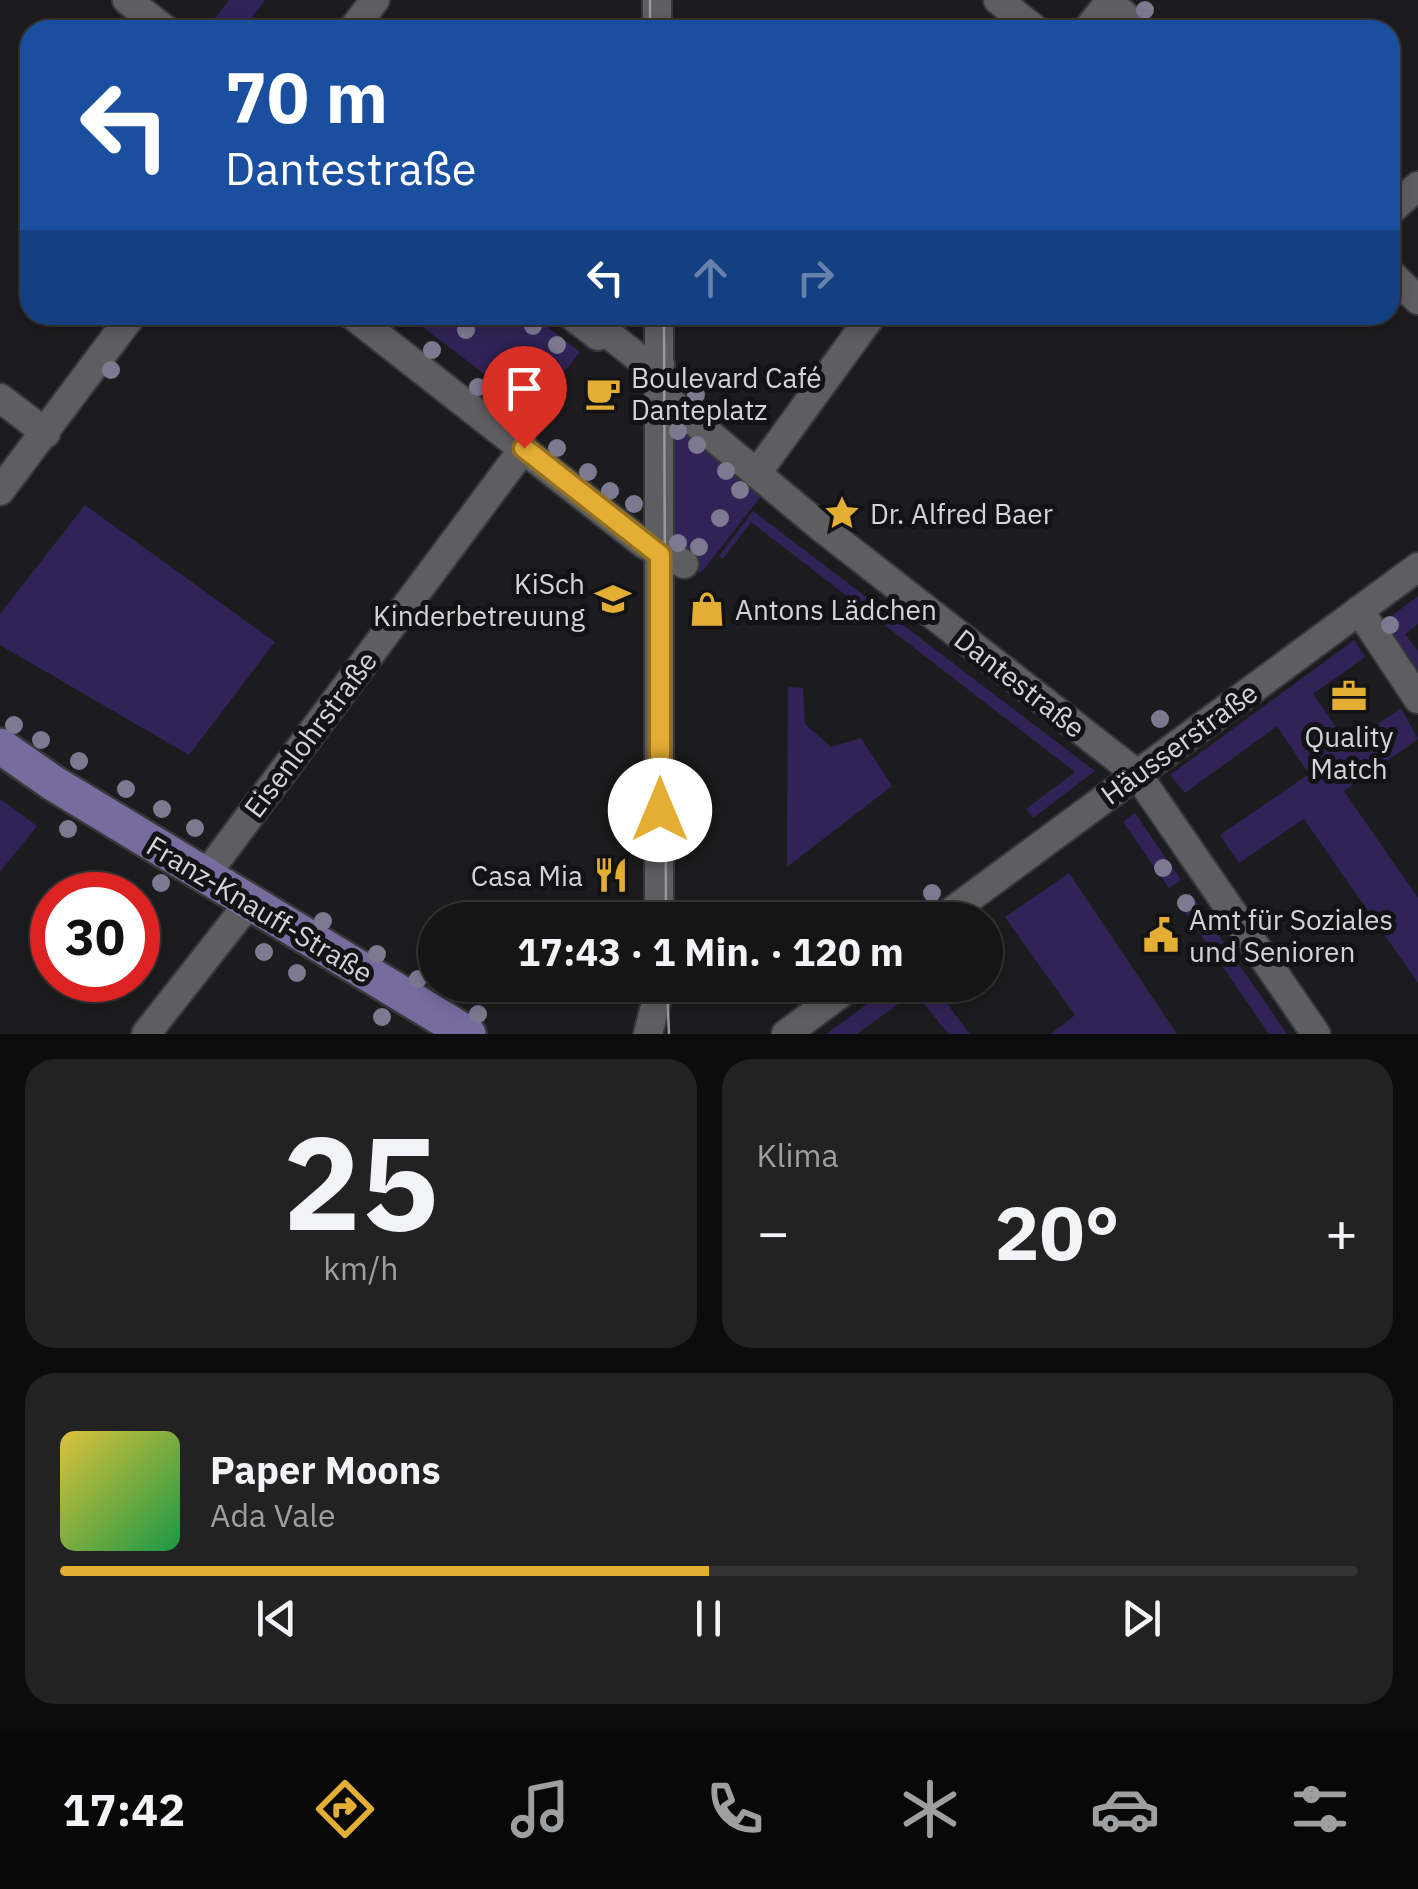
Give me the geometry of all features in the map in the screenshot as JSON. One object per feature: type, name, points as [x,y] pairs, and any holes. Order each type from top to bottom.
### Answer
[{"type":"main road","name":"Franz-Knauff-Straße","points":[[0,746],[53,784],[468,1034]]},
{"type":"main road","name":"Franz-Knauff-Straße","points":[[0,770],[29,782],[53,784]]},
{"type":"street","points":[[126,0],[153,20]]},
{"type":"street","points":[[360,20],[375,0]]},
{"type":"street","points":[[998,0],[1023,20]]},
{"type":"street","points":[[1094,20],[1110,0],[1130,20]]},
{"type":"street","points":[[1400,283],[1418,300]]},
{"type":"street","points":[[0,492],[125,325]]},
{"type":"street","points":[[365,325],[672,560]]},
{"type":"street","points":[[584,325],[598,336],[607,333],[645,362],[660,364]]},
{"type":"street","points":[[659,325],[672,560],[661,902]]},
{"type":"street","points":[[757,473],[865,325]]},
{"type":"street","name":"Dantestraße","points":[[660,392],[1138,774],[1316,1034]]},
{"type":"street","points":[[0,398],[46,433]]},
{"type":"street","name":"Eisenlohrstraße","points":[[205,876],[524,448]]},
{"type":"street","name":"Häusserstraße","points":[[964,902],[1418,566]]},
{"type":"street","points":[[1359,610],[1418,700]]},
{"type":"street","points":[[146,1034],[249,903]]},
{"type":"street","points":[[648,1034],[656,1002]]},
{"type":"street","points":[[661,1002],[664,1034]]},
{"type":"street","points":[[786,1034],[829,1002]]},
{"type":"shaded area","points":[[229,0],[265,0],[250,20],[214,20]]},
{"type":"shaded area","points":[[420,325],[545,325],[580,352],[533,411]]},
{"type":"shaded area","points":[[670,404],[765,491],[701,573],[670,556]]},
{"type":"shaded area","points":[[85,505],[275,642],[189,755],[0,645],[0,614]]},
{"type":"shaded area","points":[[753,511],[1095,771],[1033,818],[1026,809],[1075,772],[751,522],[723,559],[719,556]]},
{"type":"shaded area","points":[[1418,596],[1418,624],[1405,634],[1418,651],[1418,675],[1382,623]]},
{"type":"shaded area","points":[[1354,640],[1365,657],[1313,694],[1348,744],[1401,708],[1418,739],[1344,791],[1418,898],[1418,983],[1304,819],[1239,863],[1220,835],[1309,774],[1277,726],[1185,793],[1170,775]]},
{"type":"shaded area","points":[[788,687],[803,688],[805,724],[831,747],[861,738],[892,786],[787,867]]},
{"type":"shaded area","points":[[0,799],[37,826],[0,872]]},
{"type":"shaded area","points":[[1135,813],[1181,880],[1169,888],[1123,822]]},
{"type":"shaded area","points":[[1069,873],[1177,1034],[1051,1034],[1075,1015],[1005,917]]},
{"type":"shaded area","points":[[1190,893],[1287,1034],[1269,1034],[1178,902]]},
{"type":"shaded area","points":[[870,1002],[901,1002],[857,1034],[826,1034]]},
{"type":"shaded area","points":[[923,1002],[946,1002],[970,1034],[948,1034]]},
{"type":"tram line","points":[[650,0],[650,20]]},
{"type":"tram line","points":[[664,325],[666,902]]},
{"type":"tram line","points":[[668,1002],[669,1034]]},
{"type":"place","name":"Boulevard Café Danteplatz","points":[[603,393]]},
{"type":"place","name":"Dr. Alfred Baer","points":[[842,513]]},
{"type":"place","name":"KiSch Kinderbetreuung","points":[[613,599]]},
{"type":"place","name":"Antons Lädchen","points":[[707,609]]},
{"type":"place","name":"Quality Match","points":[[1349,696]]},
{"type":"place","name":"Casa Mia","points":[[611,875]]},
{"type":"place","name":"Amt für Soziales und Senioren","points":[[1161,935]]},
{"type":"route","points":[[524,448],[660,555],[660,810]]}]
